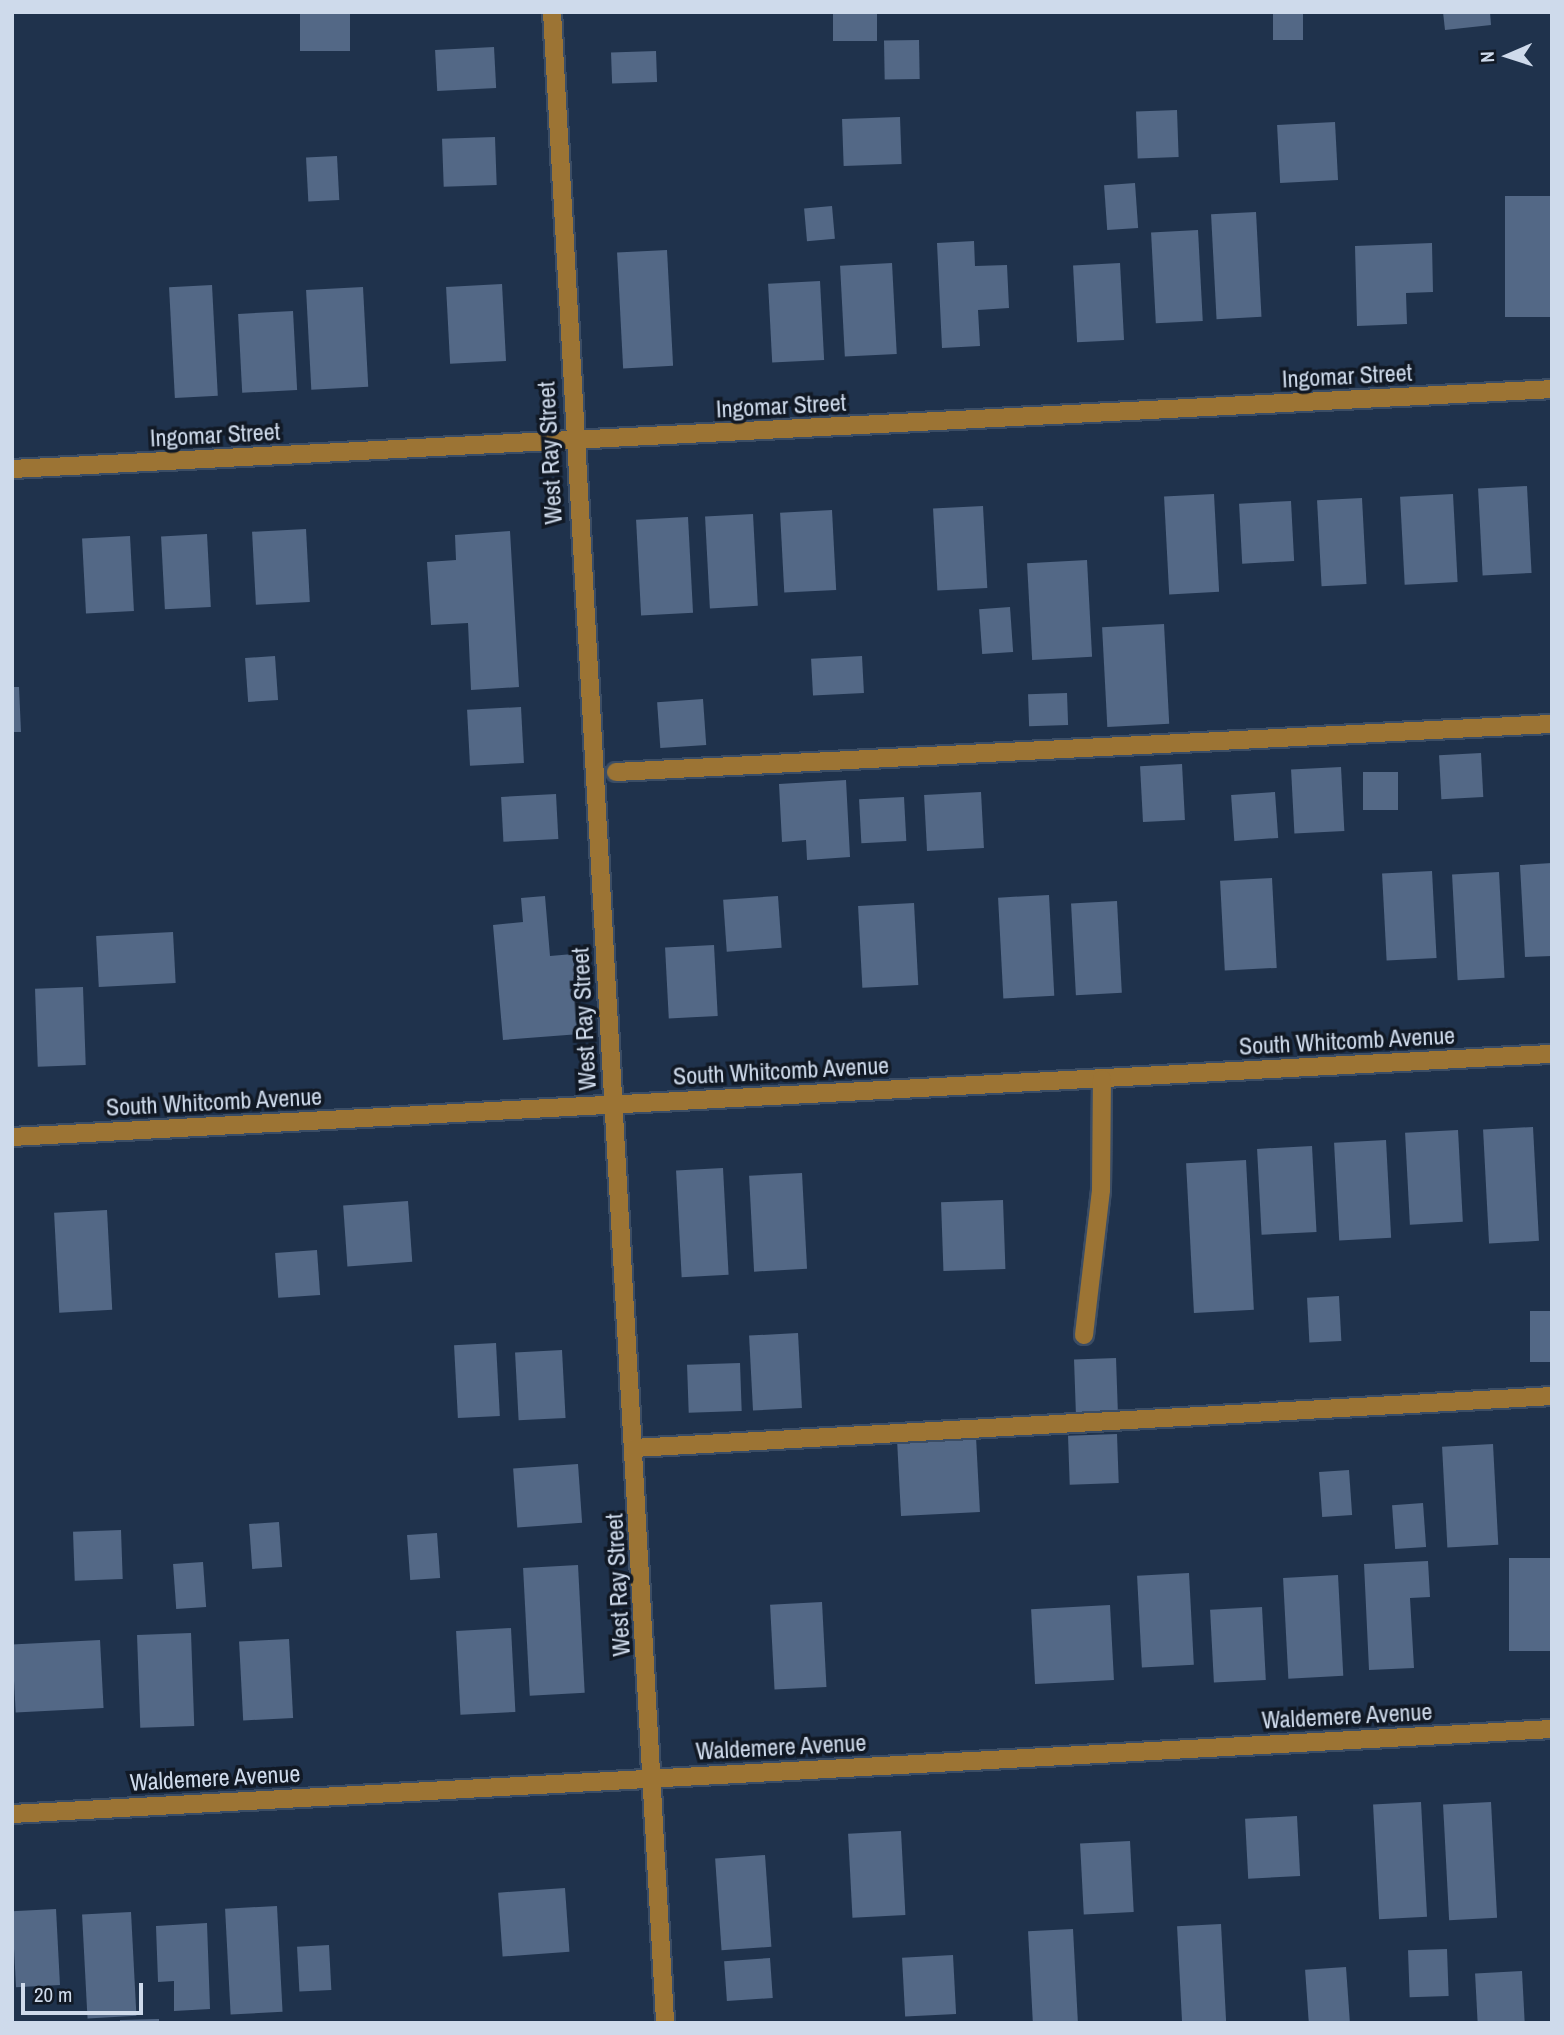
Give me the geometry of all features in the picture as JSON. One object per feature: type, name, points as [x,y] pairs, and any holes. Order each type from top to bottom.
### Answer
[{"type":"street","name":"West Ray Street","points":[[552,12],[574,442],[654,1779],[665,2023]]},
{"type":"street","name":"Ingomar Street","points":[[12,469],[574,442],[1552,389]]},
{"type":"street","points":[[615,772],[1552,724]]},
{"type":"street","name":"South Whitcomb Avenue","points":[[12,1137],[1552,1054]]},
{"type":"street","points":[[1084,1335],[1101,1190],[1102,1079]]},
{"type":"street","points":[[634,1448],[1552,1396]]},
{"type":"street","name":"Waldemere Avenue","points":[[12,1814],[1552,1729]]},
{"type":"building","points":[[300,12],[350,12],[350,51],[300,51]]},
{"type":"building","points":[[833,12],[877,12],[877,41],[833,41]]},
{"type":"building","points":[[1273,12],[1303,12],[1303,40],[1273,40]]},
{"type":"building","points":[[1443,12],[1490,12],[1491,25],[1445,30]]},
{"type":"building","points":[[919,40],[920,79],[885,80],[884,41]]},
{"type":"building","points":[[494,47],[496,88],[437,91],[435,50]]},
{"type":"building","points":[[656,51],[657,82],[612,84],[611,53]]},
{"type":"building","points":[[1177,110],[1179,157],[1138,158],[1136,111]]},
{"type":"building","points":[[900,117],[902,164],[844,166],[842,119]]},
{"type":"building","points":[[1335,122],[1338,180],[1280,183],[1277,125]]},
{"type":"building","points":[[495,137],[497,185],[444,187],[442,139]]},
{"type":"building","points":[[337,156],[339,200],[308,202],[306,158]]},
{"type":"building","points":[[1135,183],[1138,228],[1107,230],[1104,185]]},
{"type":"building","points":[[1505,196],[1551,196],[1551,317],[1505,317]]},
{"type":"building","points":[[832,206],[835,239],[807,241],[804,208]]},
{"type":"building","points":[[1256,212],[1261,317],[1217,319],[1211,214]]},
{"type":"building","points":[[1198,230],[1203,321],[1156,323],[1151,232]]},
{"type":"building","points":[[974,241],[975,266],[1007,265],[1009,308],[978,310],[980,346],[942,348],[937,243]]},
{"type":"building","points":[[1432,243],[1433,292],[1406,293],[1407,324],[1357,326],[1355,246]]},
{"type":"building","points":[[667,250],[673,366],[623,368],[617,253]]},
{"type":"building","points":[[892,263],[897,354],[845,357],[840,266]]},
{"type":"building","points":[[1120,263],[1124,340],[1077,342],[1073,265]]},
{"type":"building","points":[[820,281],[824,360],[772,363],[768,284]]},
{"type":"building","points":[[502,284],[506,361],[450,364],[446,287]]},
{"type":"building","points":[[212,285],[218,396],[175,398],[169,287]]},
{"type":"building","points":[[363,287],[368,387],[311,390],[306,290]]},
{"type":"building","points":[[293,311],[297,390],[242,393],[238,314]]},
{"type":"building","points":[[1527,486],[1532,573],[1483,575],[1478,489]]},
{"type":"building","points":[[1214,494],[1219,592],[1169,594],[1164,497]]},
{"type":"building","points":[[1453,494],[1458,582],[1405,585],[1400,497]]},
{"type":"building","points":[[1362,498],[1367,584],[1322,586],[1317,500]]},
{"type":"building","points":[[1291,501],[1294,561],[1242,564],[1239,504]]},
{"type":"building","points":[[983,506],[987,588],[937,591],[933,509]]},
{"type":"building","points":[[832,510],[836,590],[784,593],[780,513]]},
{"type":"building","points":[[753,514],[758,606],[710,608],[705,517]]},
{"type":"building","points":[[688,517],[693,613],[641,616],[636,520]]},
{"type":"building","points":[[306,529],[310,602],[256,605],[252,532]]},
{"type":"building","points":[[510,531],[519,687],[471,690],[468,623],[431,625],[427,562],[456,560],[455,535]]},
{"type":"building","points":[[207,534],[211,607],[165,609],[161,536]]},
{"type":"building","points":[[130,536],[134,611],[86,613],[82,539]]},
{"type":"building","points":[[1087,560],[1092,657],[1032,660],[1027,563]]},
{"type":"building","points":[[1010,607],[1013,652],[982,654],[979,609]]},
{"type":"building","points":[[1164,624],[1169,724],[1107,727],[1102,627]]},
{"type":"building","points":[[275,656],[278,700],[248,702],[245,658]]},
{"type":"building","points":[[862,656],[864,693],[813,696],[811,659]]},
{"type":"building","points":[[12,687],[19,687],[21,732],[12,732]]},
{"type":"building","points":[[1067,693],[1068,725],[1029,726],[1028,694]]},
{"type":"building","points":[[703,699],[706,745],[660,748],[657,702]]},
{"type":"building","points":[[521,707],[524,763],[470,766],[467,710]]},
{"type":"building","points":[[1481,753],[1483,797],[1441,799],[1439,755]]},
{"type":"building","points":[[1182,764],[1185,820],[1143,822],[1140,766]]},
{"type":"building","points":[[1341,767],[1344,831],[1294,834],[1291,770]]},
{"type":"building","points":[[1363,772],[1398,772],[1398,810],[1363,810]]},
{"type":"building","points":[[846,780],[850,857],[807,860],[806,840],[782,842],[779,784]]},
{"type":"building","points":[[981,792],[984,848],[927,851],[924,795]]},
{"type":"building","points":[[1275,792],[1278,838],[1234,841],[1231,795]]},
{"type":"building","points":[[556,794],[558,839],[503,842],[501,797]]},
{"type":"building","points":[[904,797],[906,841],[861,843],[859,799]]},
{"type":"building","points":[[1552,863],[1552,956],[1525,957],[1520,865]]},
{"type":"building","points":[[1432,871],[1437,958],[1387,960],[1382,874]]},
{"type":"building","points":[[1499,872],[1505,978],[1458,980],[1452,874]]},
{"type":"building","points":[[1272,878],[1277,968],[1225,971],[1220,881]]},
{"type":"building","points":[[1049,895],[1054,996],[1003,999],[998,898]]},
{"type":"building","points":[[545,896],[550,956],[573,954],[580,1034],[503,1040],[493,925],[523,922],[521,898]]},
{"type":"building","points":[[778,896],[782,948],[727,952],[723,900]]},
{"type":"building","points":[[1117,901],[1122,993],[1076,995],[1071,903]]},
{"type":"building","points":[[914,903],[918,985],[862,988],[858,906]]},
{"type":"building","points":[[173,932],[176,983],[99,987],[96,936]]},
{"type":"building","points":[[714,945],[718,1016],[669,1018],[665,948]]},
{"type":"building","points":[[83,987],[86,1065],[38,1067],[35,989]]},
{"type":"building","points":[[1533,1127],[1539,1241],[1489,1243],[1483,1130]]},
{"type":"building","points":[[1458,1130],[1463,1222],[1410,1225],[1405,1133]]},
{"type":"building","points":[[1386,1140],[1391,1238],[1339,1241],[1334,1143]]},
{"type":"building","points":[[1312,1146],[1317,1232],[1262,1235],[1257,1149]]},
{"type":"building","points":[[1246,1160],[1254,1310],[1194,1313],[1186,1163]]},
{"type":"building","points":[[723,1168],[729,1275],[682,1277],[676,1170]]},
{"type":"building","points":[[802,1173],[807,1269],[754,1272],[749,1176]]},
{"type":"building","points":[[1003,1200],[1005,1269],[943,1271],[941,1202]]},
{"type":"building","points":[[408,1201],[412,1262],[347,1266],[343,1206]]},
{"type":"building","points":[[107,1210],[112,1310],[59,1313],[54,1213]]},
{"type":"building","points":[[317,1250],[320,1295],[278,1298],[275,1253]]},
{"type":"building","points":[[1339,1296],[1341,1341],[1309,1343],[1307,1298]]},
{"type":"building","points":[[1530,1311],[1552,1311],[1552,1362],[1530,1362]]},
{"type":"building","points":[[798,1333],[802,1408],[753,1410],[749,1336]]},
{"type":"building","points":[[496,1343],[500,1416],[458,1418],[454,1345]]},
{"type":"building","points":[[562,1350],[566,1418],[519,1420],[515,1352]]},
{"type":"building","points":[[1116,1358],[1118,1412],[1076,1413],[1074,1359]]},
{"type":"building","points":[[740,1363],[742,1411],[689,1413],[687,1365]]},
{"type":"building","points":[[1117,1434],[1119,1483],[1070,1485],[1068,1436]]},
{"type":"building","points":[[976,1437],[980,1512],[901,1516],[897,1441]]},
{"type":"building","points":[[1493,1444],[1498,1545],[1447,1548],[1442,1447]]},
{"type":"building","points":[[578,1464],[582,1523],[517,1527],[513,1469]]},
{"type":"building","points":[[1349,1470],[1352,1515],[1322,1517],[1319,1472]]},
{"type":"building","points":[[1423,1503],[1426,1547],[1395,1549],[1392,1505]]},
{"type":"building","points":[[279,1522],[282,1567],[252,1569],[249,1524]]},
{"type":"building","points":[[121,1530],[123,1579],[75,1581],[73,1532]]},
{"type":"building","points":[[437,1533],[440,1578],[410,1580],[407,1535]]},
{"type":"building","points":[[1509,1558],[1552,1558],[1552,1651],[1509,1651]]},
{"type":"building","points":[[1428,1561],[1430,1597],[1410,1598],[1414,1668],[1369,1670],[1364,1564]]},
{"type":"building","points":[[203,1562],[206,1607],[176,1609],[173,1564]]},
{"type":"building","points":[[578,1565],[585,1693],[530,1696],[523,1568]]},
{"type":"building","points":[[1189,1573],[1194,1665],[1142,1668],[1137,1576]]},
{"type":"building","points":[[1338,1575],[1343,1676],[1288,1679],[1283,1578]]},
{"type":"building","points":[[822,1602],[826,1687],[775,1690],[770,1605]]},
{"type":"building","points":[[1110,1605],[1114,1680],[1035,1684],[1031,1609]]},
{"type":"building","points":[[1262,1607],[1266,1680],[1214,1683],[1210,1610]]},
{"type":"building","points":[[511,1628],[515,1712],[460,1715],[456,1631]]},
{"type":"building","points":[[191,1633],[194,1726],[140,1728],[137,1635]]},
{"type":"building","points":[[289,1639],[293,1718],[243,1721],[239,1642]]},
{"type":"building","points":[[100,1640],[104,1708],[16,1713],[12,1645]]},
{"type":"building","points":[[1421,1802],[1427,1917],[1379,1919],[1373,1805]]},
{"type":"building","points":[[1491,1802],[1497,1918],[1449,1920],[1443,1805]]},
{"type":"building","points":[[1297,1816],[1300,1876],[1248,1879],[1245,1819]]},
{"type":"building","points":[[901,1831],[905,1915],[852,1918],[848,1834]]},
{"type":"building","points":[[1130,1841],[1134,1912],[1084,1915],[1080,1844]]},
{"type":"building","points":[[765,1855],[771,1947],[722,1950],[715,1858]]},
{"type":"building","points":[[565,1888],[569,1952],[503,1957],[498,1893]]},
{"type":"building","points":[[277,1906],[283,2012],[231,2015],[225,1909]]},
{"type":"building","points":[[56,1909],[60,1985],[16,1987],[12,1911]]},
{"type":"building","points":[[131,1912],[136,2016],[88,2018],[82,1915]]},
{"type":"building","points":[[207,1923],[210,2009],[174,2011],[174,1981],[158,1982],[156,1926]]},
{"type":"building","points":[[1221,1924],[1226,2023],[1182,2023],[1177,1926]]},
{"type":"building","points":[[1073,1929],[1078,2023],[1033,2023],[1028,1931]]},
{"type":"building","points":[[329,1945],[331,1990],[299,1992],[297,1947]]},
{"type":"building","points":[[1447,1949],[1449,1996],[1410,1997],[1408,1950]]},
{"type":"building","points":[[953,1955],[956,2014],[905,2017],[902,1958]]},
{"type":"building","points":[[770,1958],[773,1998],[727,2001],[724,1961]]},
{"type":"building","points":[[1346,1967],[1350,2023],[1309,2023],[1305,1970]]},
{"type":"building","points":[[1522,1971],[1525,2023],[1478,2023],[1475,1973]]},
{"type":"building","points":[[159,2019],[159,2023],[120,2023],[120,2020]]}]
